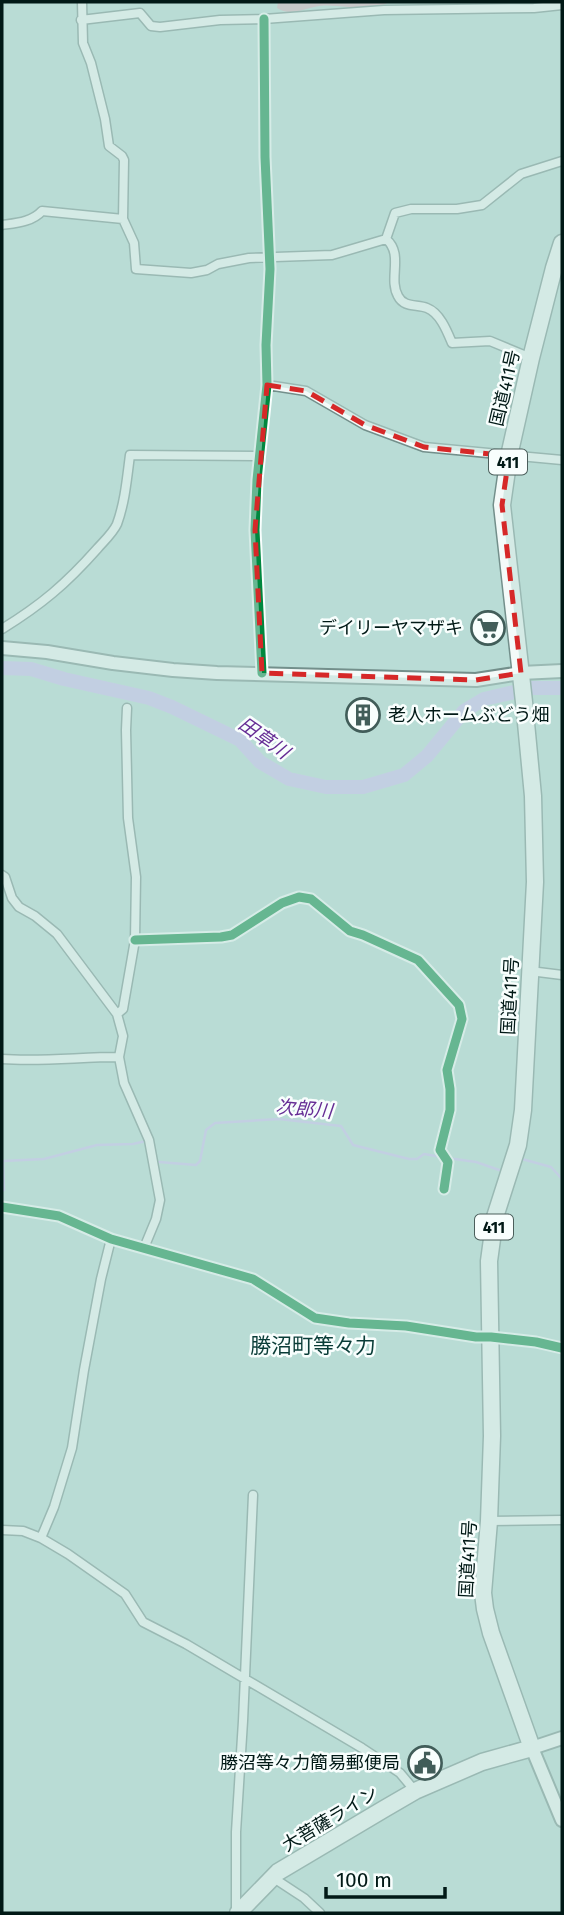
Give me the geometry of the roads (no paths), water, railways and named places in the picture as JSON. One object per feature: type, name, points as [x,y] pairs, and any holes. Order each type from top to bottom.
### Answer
[{"type":"highway","name":"国道411号","points":[[532,1748],[491,1633],[485,1609],[484,1575],[492,1436],[490,1247],[495,1217],[518,1145],[523,1110],[535,883],[533,796],[502,505],[509,456],[531,358],[562,243]]},
{"type":"highway","name":"大菩薩ライン","points":[[237,1913],[272,1877],[415,1791],[482,1762],[532,1748]]},
{"type":"street","points":[[82,2],[83,43],[91,63],[105,119],[108,146],[124,160],[124,219],[134,243],[136,269],[191,272],[249,258],[332,256],[386,239]]},
{"type":"street","points":[[81,20],[140,13],[151,26],[160,27],[220,20],[384,10],[522,9],[562,5]]},
{"type":"street","points":[[262,673],[255,530],[259,456],[267,385],[269,259],[264,19]]},
{"type":"street","points":[[386,239],[395,213],[411,209],[457,209],[482,205],[521,174],[562,161]]},
{"type":"street","points":[[2,225],[36,217],[42,211],[124,219]]},
{"type":"street","points":[[386,239],[395,249],[395,287],[402,302],[429,308],[440,319],[452,343],[489,341],[531,358]]},
{"type":"street","points":[[267,385],[306,391],[365,425],[424,447],[562,460]]},
{"type":"street","points":[[2,629],[54,593],[116,527],[124,499],[130,455],[259,456]]},
{"type":"street","points":[[2,648],[173,670],[476,680],[521,679],[562,671]]},
{"type":"street","points":[[117,1014],[122,1009],[135,940],[136,877],[128,818],[127,708]]},
{"type":"street","points":[[2,875],[19,907],[57,933],[117,1014],[123,1036],[119,1057],[124,1083],[149,1140],[160,1200],[156,1219],[144,1248]]},
{"type":"street","points":[[135,940],[232,935],[282,903],[299,897],[310,898],[351,931],[418,960],[459,1005],[462,1019],[447,1070],[450,1110],[440,1150],[448,1162],[444,1189]]},
{"type":"street","points":[[530,971],[562,975]]},
{"type":"street","points":[[2,1059],[69,1060],[119,1057]]},
{"type":"street","points":[[2,1207],[59,1216],[111,1238],[253,1279],[315,1318],[406,1326],[476,1337],[537,1342],[562,1348]]},
{"type":"street","points":[[41,1538],[54,1507],[72,1448],[84,1370],[111,1238]]},
{"type":"street","points":[[237,1913],[236,1832],[253,1495]]},
{"type":"street","points":[[489,1521],[562,1520]]},
{"type":"street","points":[[2,1530],[23,1531],[68,1554],[125,1594],[143,1622],[244,1677],[400,1773],[415,1791]]},
{"type":"street","points":[[562,1738],[532,1748],[562,1820]]},
{"type":"street","points":[[272,1877],[320,1913]]},
{"type":"waterway","name":"田草川","points":[[2,668],[31,669],[149,698],[240,740],[260,762],[289,779],[326,787],[363,787],[404,775],[427,756],[464,711],[484,699],[532,688],[562,688]]},
{"type":"waterway","name":"次郎川","points":[[159,1162],[196,1165],[200,1161],[206,1130],[215,1123],[279,1119],[341,1126],[353,1145],[409,1159],[417,1159],[424,1154],[441,1157]]},
{"type":"waterway","name":"次郎川","points":[[2,1191],[3,1161],[44,1159],[97,1145],[146,1141]]},
{"type":"waterway","name":"次郎川","points":[[448,1158],[476,1162],[502,1171]]},
{"type":"waterway","name":"次郎川","points":[[521,1161],[522,1159],[551,1167],[562,1179]]},
{"type":"place","name":"デイリーヤマザキ","points":[[488,628]]},
{"type":"place","name":"老人ホームぶどう畑","points":[[363,715]]},
{"type":"place","name":"勝沼等々力簡易郵便局","points":[[425,1763]]},
{"type":"district","name":"勝沼町等々力","points":[[313,1346]]}]
